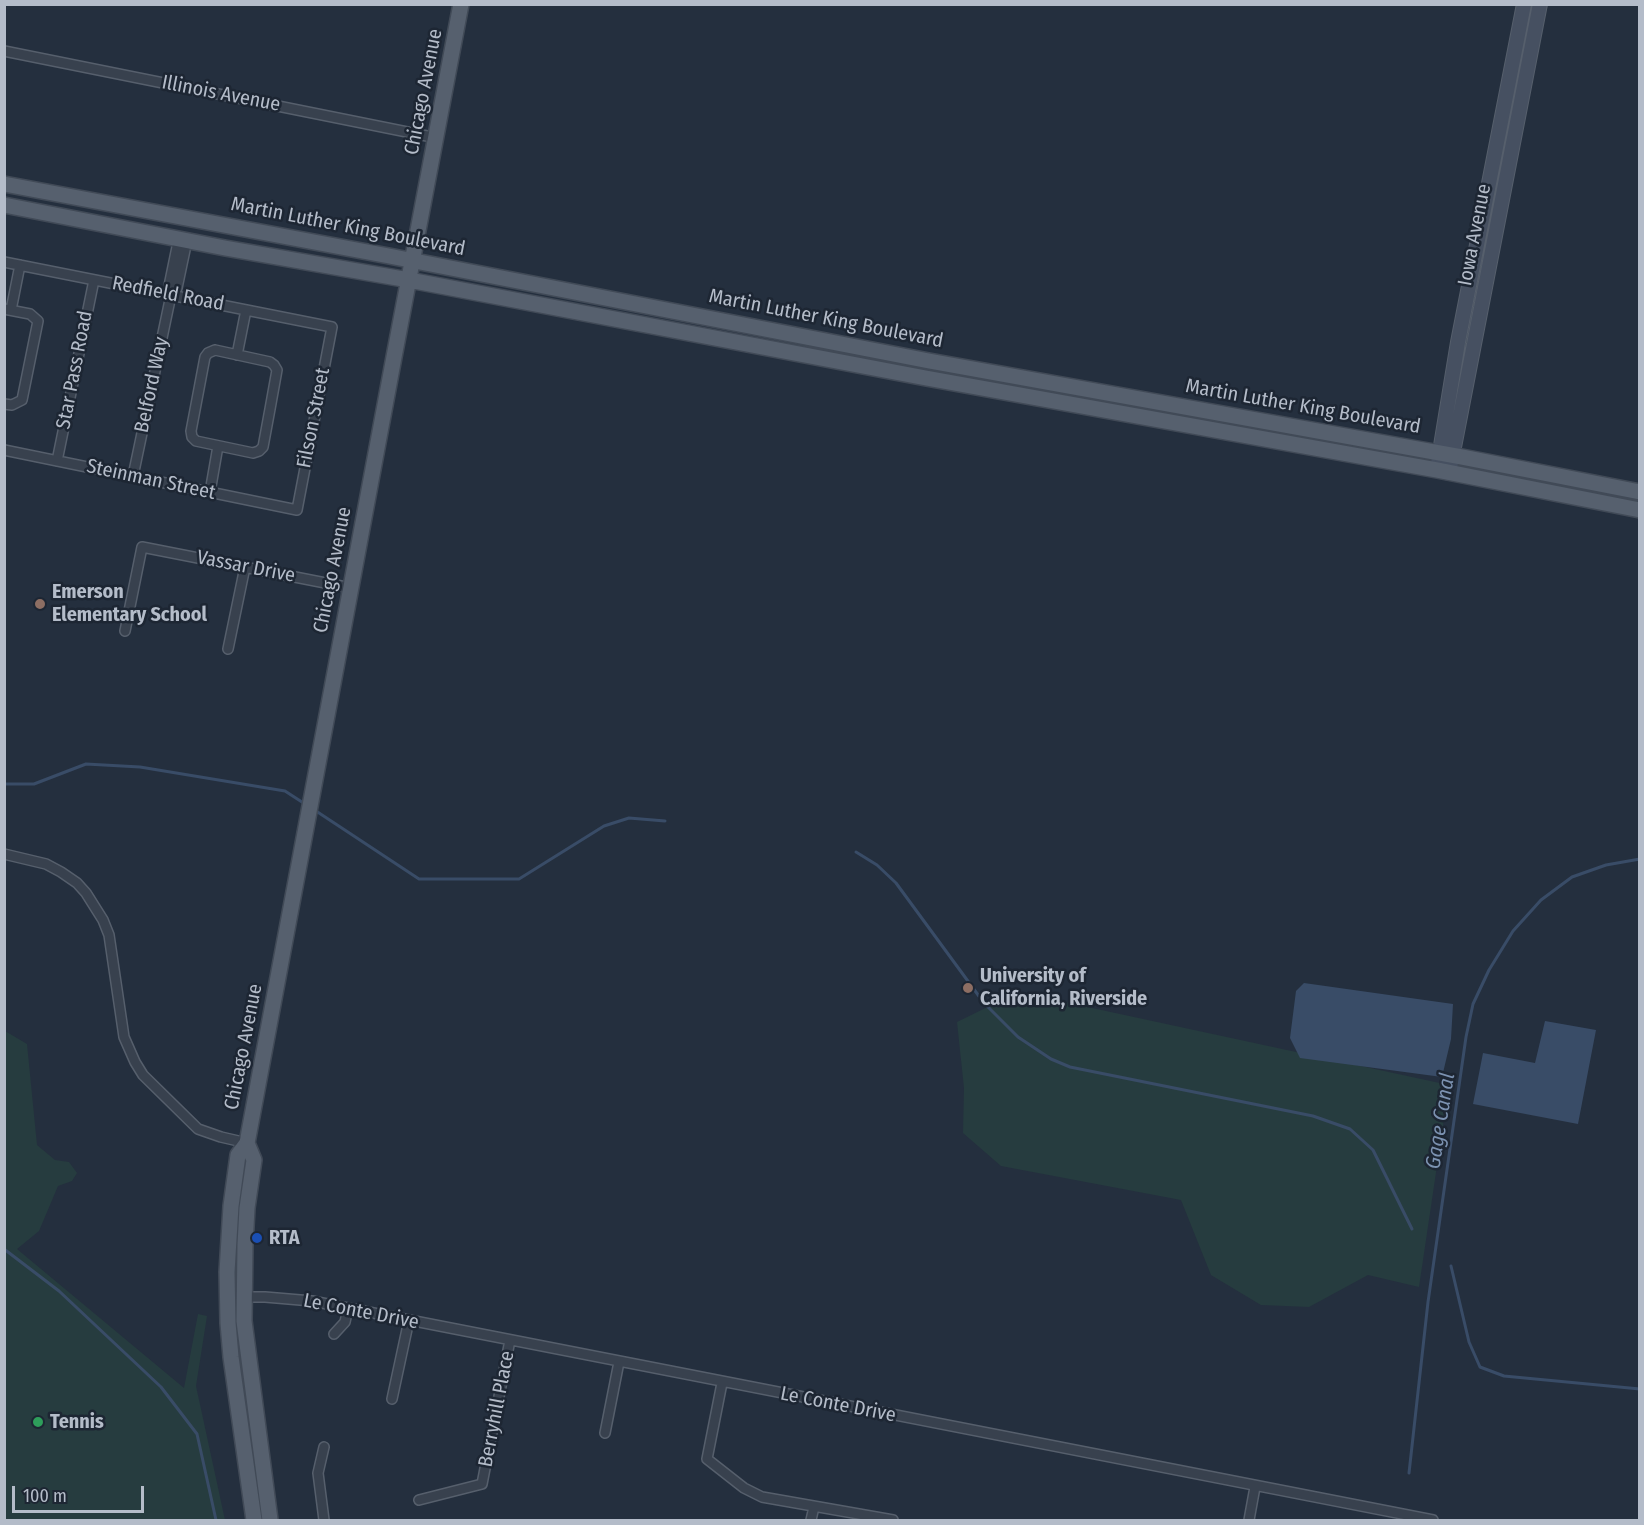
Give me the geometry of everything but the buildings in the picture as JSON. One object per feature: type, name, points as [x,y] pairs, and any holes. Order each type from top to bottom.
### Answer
[{"type":"main road","name":"Chicago Avenue","points":[[254,1521],[228,1323],[227,1272],[238,1155],[247,1143],[437,138],[459,5]]},
{"type":"main road","name":"Martin Luther King Boulevard","points":[[4,184],[929,361],[1445,454],[1640,492]]},
{"type":"main road","name":"Martin Luther King Boulevard","points":[[4,205],[1640,510]]},
{"type":"main road","name":"Chicago Avenue","points":[[247,1143],[254,1160],[247,1208],[243,1298],[247,1355],[270,1521]]},
{"type":"main road","points":[[228,1323],[243,1298],[236,1294],[233,1286],[235,1237],[230,1229]]},
{"type":"street","name":"Iowa Avenue","points":[[1443,472],[1524,4]]},
{"type":"street","name":"Iowa Avenue","points":[[1445,454],[1540,4]]},
{"type":"street","name":"Illinois Avenue","points":[[4,51],[437,138]]},
{"type":"street","name":"Belford Way","points":[[133,476],[171,295],[169,286],[177,247],[182,240]]},
{"type":"street","name":"Redfield Road","points":[[4,262],[332,327]]},
{"type":"street","points":[[4,404],[12,405],[22,400],[38,321],[30,314],[8,309],[20,265]]},
{"type":"street","name":"Star Pass Road","points":[[57,461],[94,280]]},
{"type":"street","points":[[237,355],[246,310]]},
{"type":"street","name":"Filson Street","points":[[297,510],[332,327]]},
{"type":"street","points":[[215,350],[237,355],[270,362],[277,370],[263,447],[253,453],[196,441],[191,431],[205,357],[215,350]]},
{"type":"street","points":[[210,492],[218,446]]},
{"type":"street","name":"Steinman Street","points":[[4,450],[297,510]]},
{"type":"street","name":"Vassar Drive","points":[[125,631],[142,547],[351,588]]},
{"type":"street","points":[[228,649],[245,567]]},
{"type":"street","points":[[4,854],[46,864],[61,872],[86,893],[103,920],[109,936],[124,1037],[135,1062],[198,1129],[247,1143]]},
{"type":"street","name":"Le Conte Drive","points":[[243,1298],[289,1298],[348,1308],[1433,1521]]},
{"type":"street","points":[[334,1334],[345,1322],[348,1308]]},
{"type":"street","points":[[392,1399],[409,1320]]},
{"type":"street","name":"Berryhill Place","points":[[419,1500],[482,1484],[510,1340]]},
{"type":"street","points":[[605,1433],[619,1362]]},
{"type":"street","points":[[722,1383],[707,1459],[744,1488],[762,1497],[893,1521]]},
{"type":"street","points":[[324,1447],[318,1473],[324,1521]]},
{"type":"street","points":[[1249,1521],[1255,1487]]},
{"type":"street","points":[[811,1521],[814,1507]]},
{"type":"green space","points":[[1018,992],[1449,1085],[1419,1287],[1368,1275],[1309,1307],[1261,1305],[1211,1275],[1181,1200],[1001,1166],[963,1133],[964,1088],[957,1022]]},
{"type":"green space","points":[[5,1031],[27,1044],[37,1145],[55,1160],[69,1162],[77,1173],[72,1181],[58,1186],[39,1231],[17,1249],[184,1388],[198,1314],[207,1316],[196,1386],[225,1520],[5,1520]]},
{"type":"water","points":[[1304,983],[1453,1004],[1451,1039],[1442,1077],[1300,1058],[1290,1038],[1296,991]]},
{"type":"water","points":[[1545,1021],[1596,1030],[1578,1124],[1473,1104],[1483,1053],[1535,1063]]},
{"type":"waterway","points":[[4,784],[34,784],[86,764],[140,767],[285,791],[305,804]]},
{"type":"waterway","points":[[313,809],[419,879],[519,879],[604,826],[629,818],[665,821]]},
{"type":"waterway","points":[[856,852],[877,865],[896,883],[984,1003],[1018,1037],[1051,1059],[1070,1067],[1313,1116],[1350,1129],[1373,1150],[1412,1229]]},
{"type":"waterway","name":"Gage Canal","points":[[1409,1473],[1428,1302],[1466,1037],[1473,1004],[1489,970],[1513,931],[1541,900],[1572,877],[1606,865],[1640,859]]},
{"type":"waterway","points":[[4,1249],[59,1291],[161,1387],[197,1434],[216,1520]]},
{"type":"waterway","points":[[1451,1266],[1469,1342],[1480,1367],[1504,1376],[1640,1389]]},
{"type":"place","name":"Emerson Elementary School","points":[[40,604]]},
{"type":"place","name":"University of California, Riverside","points":[[968,988]]},
{"type":"place","name":"RTA","points":[[257,1238]]},
{"type":"place","name":"Tennis","points":[[38,1422]]}]
